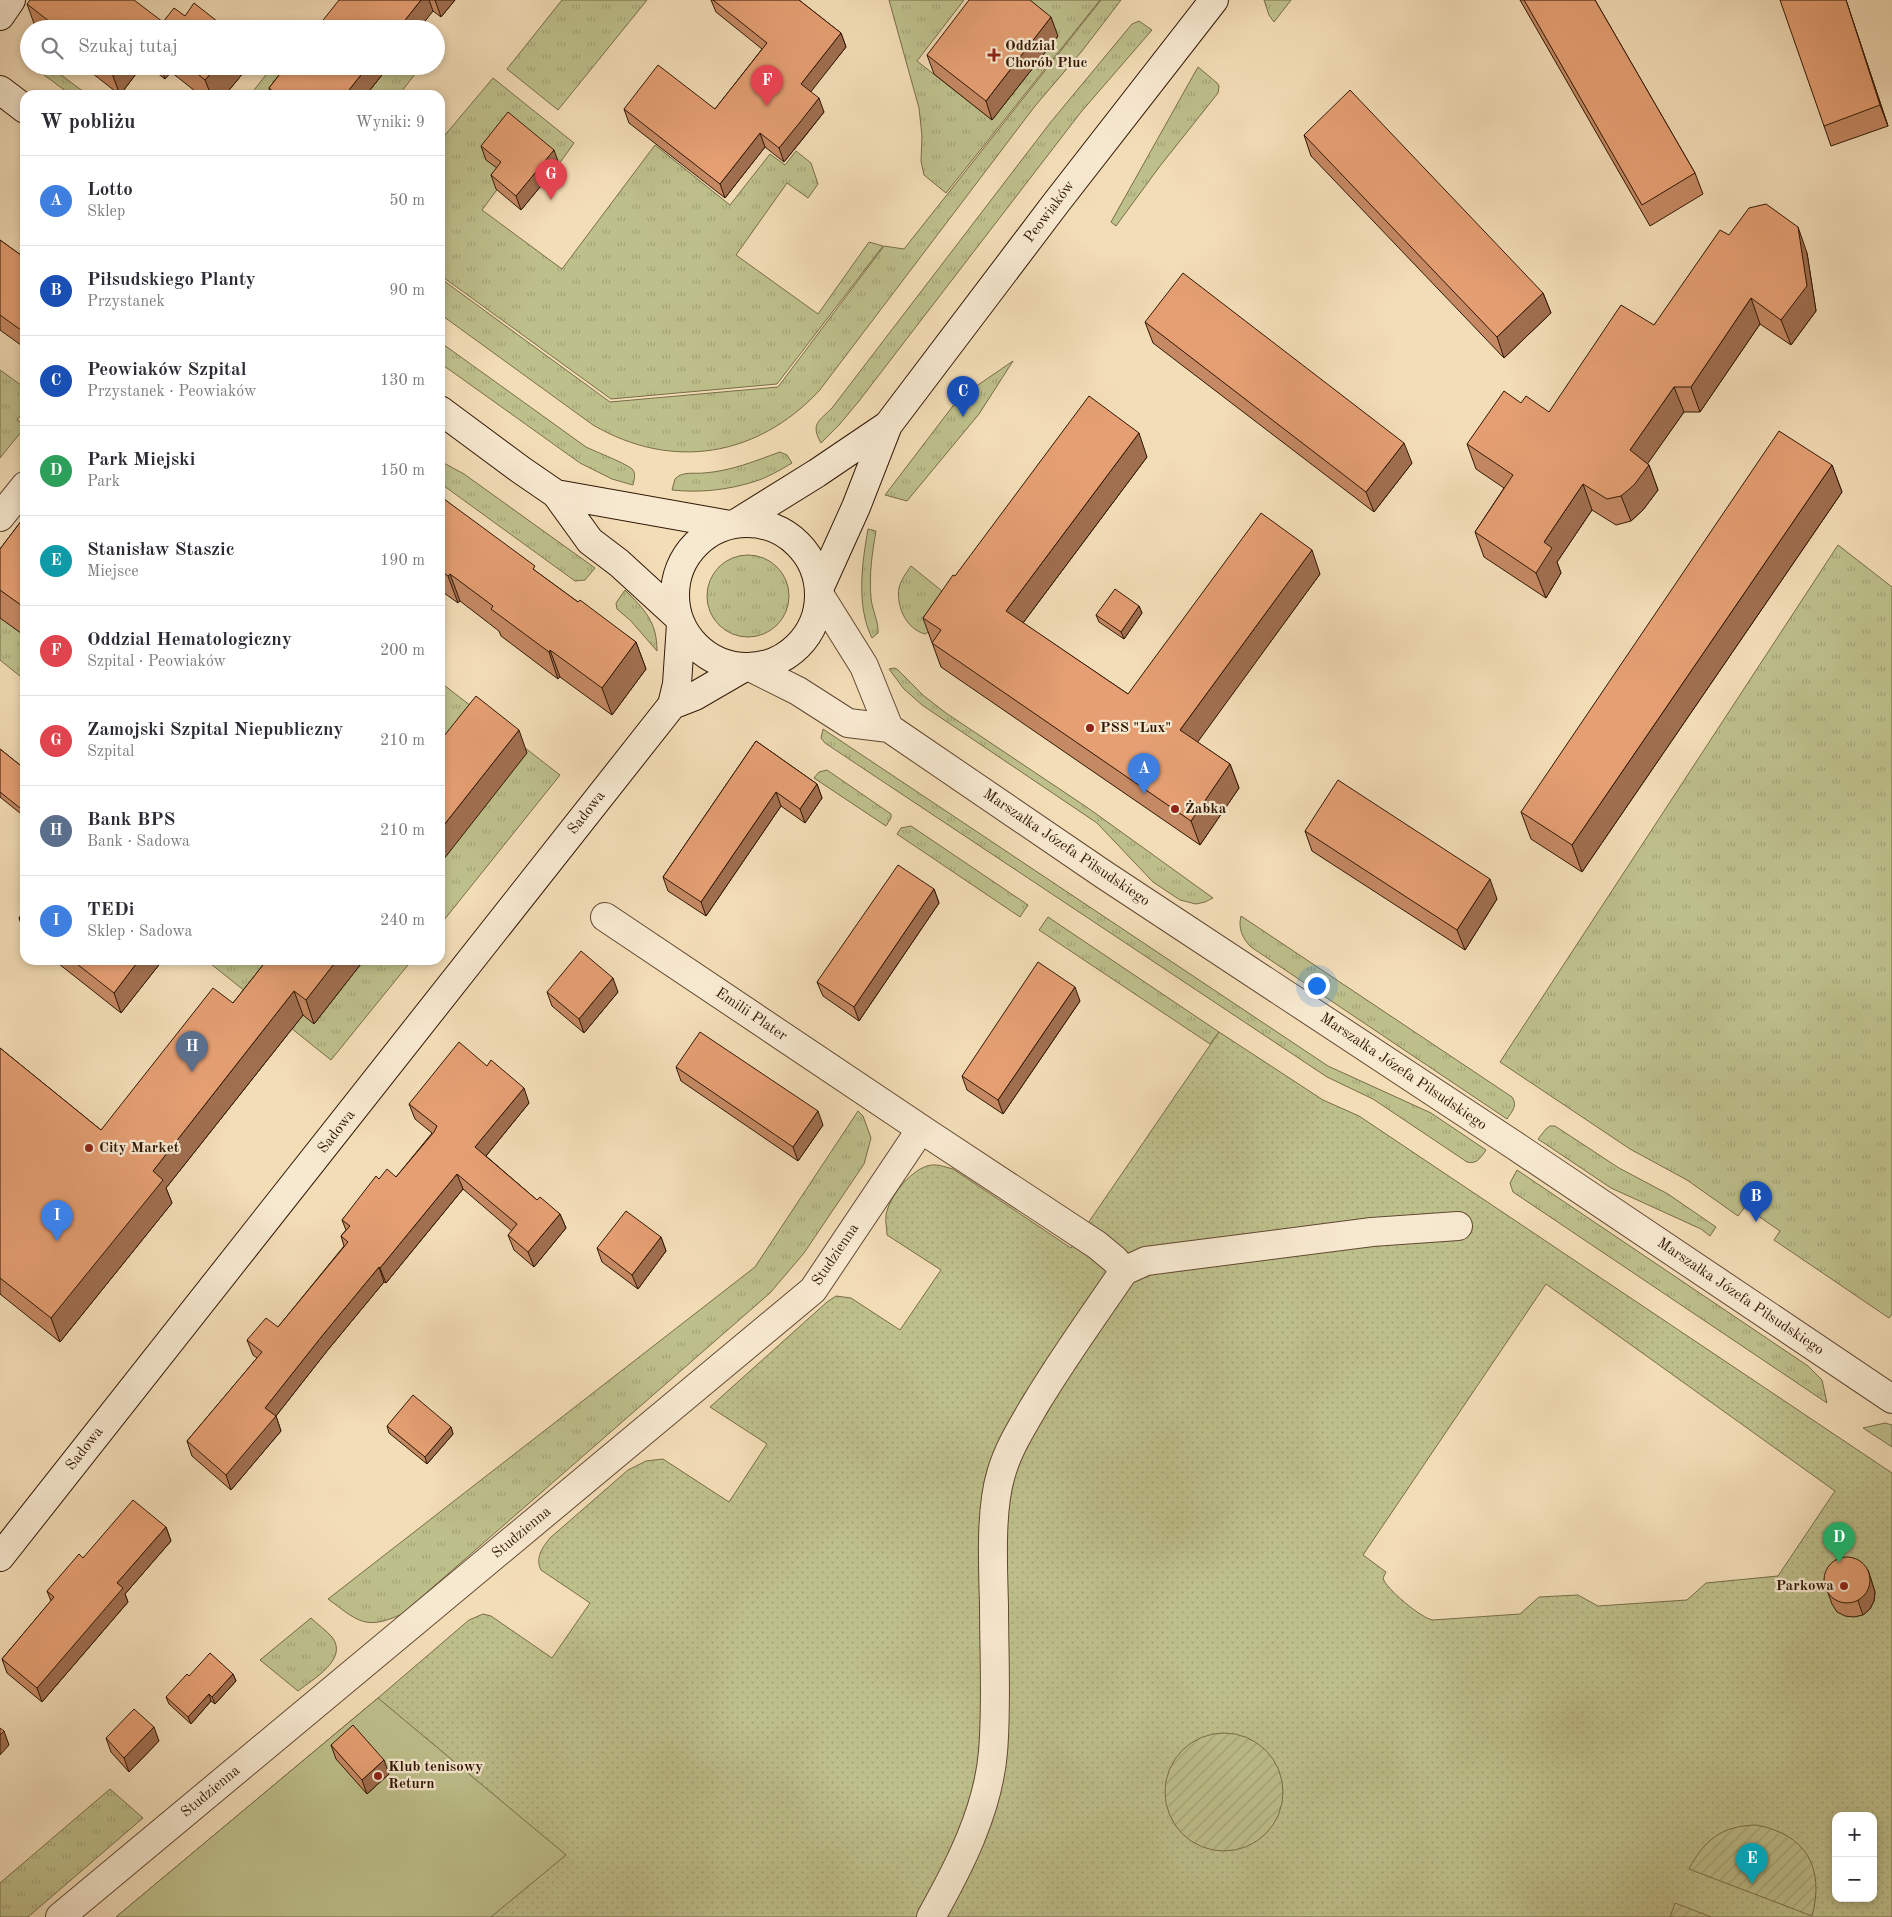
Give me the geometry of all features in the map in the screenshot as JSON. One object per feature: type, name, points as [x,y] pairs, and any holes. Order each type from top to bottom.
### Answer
[{"type":"street","points":[[0,16],[11,0]]},
{"type":"street","name":"Peowiaków","points":[[819,591],[856,508],[888,425],[1056,203],[1214,0]]},
{"type":"street","points":[[0,90],[20,104]]},
{"type":"street","points":[[445,414],[556,494],[590,541],[619,563],[679,620]]},
{"type":"street","name":"Peowiaków","points":[[732,524],[817,473],[888,425]]},
{"type":"street","points":[[0,517],[20,492]]},
{"type":"street","points":[[556,494],[732,524],[752,523],[768,526],[784,533],[797,543],[812,564],[819,591],[864,666],[889,728]]},
{"type":"street","points":[[732,524],[714,530],[688,552],[680,567],[675,584],[675,601],[679,620],[688,638],[700,650],[721,662],[748,667],[780,659],[793,650],[804,638],[818,610],[819,591]]},
{"type":"street","name":"Sadowa","points":[[0,1557],[672,706],[678,676],[679,620]]},
{"type":"street","name":"Sadowa","points":[[672,706],[695,696],[748,667]]},
{"type":"street","name":"Marszałka Józefa Piłsudskiego","points":[[748,667],[798,690],[848,722],[889,728],[1103,874],[1514,1145],[1892,1399]]},
{"type":"street","name":"Emilii Plater","points":[[605,917],[921,1129]]},
{"type":"street","points":[[921,1129],[1097,1245],[1124,1271]]},
{"type":"street","name":"Studzienna","points":[[60,1917],[812,1290],[921,1129]]},
{"type":"street","points":[[931,1917],[963,1858],[970,1840],[983,1802],[993,1753],[994,1545],[996,1509],[1001,1474],[1015,1440],[1042,1394],[1124,1271],[1146,1261],[1372,1232],[1458,1226]]},
{"type":"green space","points":[[562,0],[647,0],[558,110],[507,69]]},
{"type":"green space","points":[[889,0],[964,0],[917,61],[992,120],[1013,0],[1100,0],[946,193],[924,175],[921,161],[922,136],[919,108]]},
{"type":"green space","points":[[1101,0],[1121,0],[1082,51],[1035,106],[819,391],[795,413],[769,431],[741,443],[712,450],[683,452],[653,448],[623,439],[593,425],[445,318],[445,282],[610,402],[778,387],[884,246],[904,249]]},
{"type":"green space","points":[[1264,0],[1291,0],[1274,22],[1269,15]]},
{"type":"green space","points":[[1139,21],[1152,30],[1081,112],[859,401],[821,443],[816,431],[820,420],[832,408],[1050,123],[1132,24]]},
{"type":"green space","points":[[1198,67],[1217,83],[1219,86],[1218,93],[1160,166],[1116,226],[1111,222]]},
{"type":"green space","points":[[44,75],[61,75],[81,90],[64,90]]},
{"type":"green space","points":[[266,75],[300,75],[288,90],[254,90]]},
{"type":"green space","points":[[382,75],[414,75],[403,90],[370,90]]},
{"type":"green space","points":[[493,78],[574,143],[559,164],[514,126],[486,159],[507,176],[482,210],[562,269],[655,145],[730,205],[770,154],[785,165],[796,151],[811,163],[818,184],[808,198],[787,183],[736,255],[818,314],[869,242],[883,246],[777,384],[611,399],[445,279],[445,135]]},
{"type":"green space","points":[[445,346],[586,447],[633,470],[633,485],[612,479],[580,463],[445,367]]},
{"type":"green space","points":[[1013,361],[979,414],[907,501],[885,495],[959,398]]},
{"type":"green space","points":[[0,370],[20,384],[20,416],[17,420],[20,422],[20,433],[0,458]]},
{"type":"green space","points":[[780,452],[787,455],[792,463],[758,480],[743,485],[713,490],[672,490],[675,479],[678,476],[688,473],[724,470]]},
{"type":"green space","points":[[445,464],[464,474],[595,568],[585,580],[575,581],[445,487]]},
{"type":"green space","points":[[868,529],[876,531],[871,564],[870,589],[878,633],[872,638],[867,626],[862,598],[862,570]]},
{"type":"green space","points":[[1838,545],[1892,587],[1892,1314],[1889,1318],[1774,1240],[1780,1231],[1745,1207],[1738,1216],[1687,1180],[1630,1149],[1500,1062]]},
{"type":"green space","points":[[20,550],[20,676],[0,660],[0,576]]},
{"type":"green space","points":[[748,555],[764,558],[777,567],[786,580],[789,596],[786,612],[777,625],[764,634],[748,637],[732,634],[719,625],[710,612],[707,596],[710,580],[719,567],[732,558]]},
{"type":"green space","points":[[911,566],[942,591],[932,630],[925,634],[912,627],[904,616],[899,602],[900,585]]},
{"type":"green space","points":[[625,590],[649,617],[655,632],[657,651],[631,621],[617,609],[616,603]]},
{"type":"green space","points":[[894,668],[924,696],[946,713],[1088,808],[1213,898],[1196,904],[1180,900],[1153,882],[1097,823],[922,705],[904,689],[889,669]]},
{"type":"green space","points":[[445,686],[560,775],[445,919]]},
{"type":"green space","points":[[823,729],[1328,1066],[1431,1113],[1486,1150],[1476,1161],[1467,1162],[1373,1099],[1327,1077],[825,743],[821,738]]},
{"type":"green space","points":[[827,770],[891,814],[891,818],[886,826],[814,778],[819,772]]},
{"type":"green space","points":[[911,826],[1028,905],[1020,917],[897,834],[901,828]]},
{"type":"green space","points":[[1241,916],[1512,1097],[1514,1106],[1507,1119],[1251,947],[1242,933],[1240,925]]},
{"type":"green space","points":[[1048,917],[1219,1032],[1210,1044],[1039,930]]},
{"type":"green space","points":[[212,965],[408,965],[331,1060]]},
{"type":"green space","points":[[1219,1032],[1323,1100],[1359,1116],[1892,1473],[1892,1917],[116,1917],[469,1620],[483,1614],[491,1616],[552,1658],[590,1603],[541,1570],[539,1566],[540,1553],[550,1538],[628,1470],[646,1461],[663,1459],[729,1502],[767,1444],[710,1407],[836,1296],[851,1298],[900,1330],[941,1270],[887,1235],[886,1217],[888,1208],[901,1186],[920,1169],[934,1165],[953,1169],[1071,1248]],"holes":[[[1546,1284],[1835,1491],[1778,1576],[1706,1583],[1687,1600],[1598,1606],[1578,1595],[1539,1597],[1520,1614],[1433,1620],[1413,1609],[1390,1589],[1383,1578],[1386,1572],[1363,1555]]]},
{"type":"green space","points":[[858,1111],[863,1116],[871,1138],[864,1164],[804,1253],[770,1293],[402,1614],[370,1623],[355,1618],[328,1599],[755,1267]]},
{"type":"green space","points":[[1550,1126],[1555,1126],[1619,1168],[1668,1194],[1716,1227],[1710,1236],[1701,1229],[1611,1188],[1538,1139]]},
{"type":"green space","points":[[1517,1170],[1808,1366],[1822,1380],[1827,1403],[1513,1192],[1510,1183]]},
{"type":"green space","points":[[1885,1423],[1892,1425],[1892,1447],[1863,1428]]},
{"type":"green space","points":[[311,1618],[332,1637],[336,1645],[336,1653],[333,1661],[327,1668],[298,1691],[260,1660]]},
{"type":"green space","name":"Klub tenisowy Return","points":[[378,1698],[566,1855],[491,1917],[116,1917]]},
{"type":"green space","points":[[1224,1733],[1247,1738],[1266,1750],[1278,1769],[1283,1792],[1278,1815],[1266,1834],[1247,1846],[1224,1851],[1201,1846],[1182,1834],[1170,1815],[1165,1792],[1170,1769],[1182,1750],[1201,1738]]},
{"type":"green space","points":[[110,1789],[143,1818],[28,1917],[0,1917],[0,1883]]},
{"type":"green space","points":[[1756,1825],[1788,1836],[1808,1856],[1816,1883],[1812,1916],[1689,1869],[1701,1850],[1716,1836],[1733,1828]]},
{"type":"green space","points":[[1675,1903],[1711,1917],[1670,1917]]},
{"type":"building","points":[[30,0],[134,0],[160,20],[47,20],[27,4]]},
{"type":"building","points":[[339,0],[421,0],[405,20],[323,20]]},
{"type":"building","points":[[713,0],[799,0],[841,33],[801,84],[819,98],[801,121],[779,148],[760,133],[720,184],[624,109],[658,65],[715,109],[767,43]]},
{"type":"building","points":[[969,0],[1030,0],[1051,17],[986,101],[927,55]]},
{"type":"building","points":[[1524,0],[1595,0],[1695,173],[1642,205]]},
{"type":"building","points":[[1780,0],[1846,0],[1880,105],[1824,126]]},
{"type":"building","points":[[194,3],[216,20],[165,20],[174,8],[185,16]]},
{"type":"building","points":[[199,75],[209,75],[205,80]]},
{"type":"building","points":[[279,75],[361,75],[349,90],[271,90],[269,88]]},
{"type":"building","points":[[1350,90],[1543,293],[1497,337],[1304,135]]},
{"type":"building","points":[[508,112],[554,150],[516,196],[491,175],[501,162],[481,146]]},
{"type":"building","points":[[1766,204],[1798,227],[1807,286],[1781,320],[1751,298],[1691,387],[1674,387],[1630,450],[1649,465],[1634,485],[1621,496],[1607,499],[1583,484],[1544,542],[1552,548],[1536,573],[1475,532],[1513,475],[1467,444],[1504,391],[1521,403],[1526,396],[1549,412],[1621,305],[1654,325],[1720,230],[1729,235],[1749,208]]},
{"type":"building","points":[[0,240],[20,254],[20,329],[0,315]]},
{"type":"building","points":[[1183,273],[1404,443],[1366,492],[1145,322]]},
{"type":"building","points":[[1089,396],[1139,433],[1006,611],[1128,694],[1261,513],[1312,550],[1180,730],[1230,764],[1191,821],[932,643],[941,630],[923,618],[953,575],[955,576]]},
{"type":"building","points":[[1779,431],[1832,465],[1572,845],[1521,812]]},
{"type":"building","points":[[445,500],[535,566],[533,569],[578,602],[580,600],[636,642],[602,688],[491,609],[493,606],[450,574],[448,576],[445,574]]},
{"type":"building","points":[[20,523],[20,604],[0,590],[0,549]]},
{"type":"building","points":[[1115,589],[1139,606],[1121,632],[1096,615]]},
{"type":"building","points":[[476,696],[519,730],[445,824],[445,735]]},
{"type":"building","points":[[756,741],[817,784],[800,809],[776,792],[701,902],[663,877]]},
{"type":"building","points":[[0,749],[20,765],[20,808],[0,792]]},
{"type":"building","points":[[1338,780],[1490,879],[1457,930],[1305,831]]},
{"type":"building","points":[[898,865],[934,889],[854,1007],[817,982]]},
{"type":"building","points":[[581,951],[613,978],[579,1019],[547,992]]},
{"type":"building","points":[[1038,962],[1075,987],[998,1100],[962,1076]]},
{"type":"building","points":[[78,965],[135,965],[114,993]]},
{"type":"building","points":[[263,965],[333,965],[306,1000],[294,991],[153,1171],[163,1180],[51,1318],[0,1278],[0,1048],[101,1130],[213,988],[233,1003]]},
{"type":"building","points":[[700,1032],[818,1111],[793,1147],[676,1067]]},
{"type":"building","points":[[459,1042],[487,1066],[491,1060],[524,1088],[475,1147],[537,1200],[540,1197],[560,1214],[528,1252],[508,1235],[517,1224],[457,1174],[322,1336],[265,1408],[276,1416],[226,1475],[187,1441],[262,1352],[247,1340],[266,1318],[278,1327],[348,1242],[341,1236],[350,1226],[342,1220],[376,1176],[379,1179],[387,1169],[396,1177],[434,1132],[437,1126],[409,1104]]},
{"type":"building","points":[[626,1211],[661,1237],[632,1275],[597,1248]]},
{"type":"building","points":[[413,1395],[451,1427],[425,1457],[387,1426]]},
{"type":"building","points":[[133,1500],[166,1527],[117,1583],[123,1588],[37,1688],[2,1659],[54,1597],[47,1591],[79,1554],[83,1558]]},
{"type":"building","points":[[1847,1557],[1860,1561],[1866,1567],[1870,1580],[1866,1593],[1860,1599],[1847,1603],[1834,1599],[1828,1593],[1824,1580],[1828,1567],[1834,1561]]},
{"type":"building","points":[[210,1653],[233,1674],[212,1697],[209,1694],[188,1717],[166,1697]]},
{"type":"building","points":[[134,1709],[154,1727],[124,1758],[106,1738]]},
{"type":"building","points":[[353,1725],[384,1760],[362,1780],[331,1745]]},
{"type":"place","name":"Oddział Chorób Płuc","points":[[994,55]]},
{"type":"place","name":"Oddzial Hematologiczny","points":[[767,106]]},
{"type":"place","name":"Zamojski Szpital Niepubliczny","points":[[551,200]]},
{"type":"place","name":"Peowiaków Szpital","points":[[963,417]]},
{"type":"place","name":"PSS \"Lux\"","points":[[1090,728]]},
{"type":"place","name":"Lotto","points":[[1144,794]]},
{"type":"place","name":"Żabka","points":[[1175,809]]},
{"type":"place","name":"Bank BPS","points":[[192,1072]]},
{"type":"place","name":"City Market","points":[[89,1148]]},
{"type":"place","name":"Piłsudskiego Planty","points":[[1756,1222]]},
{"type":"place","name":"TEDi","points":[[57,1241]]},
{"type":"place","name":"Park Miejski","points":[[1839,1563]]},
{"type":"place","name":"Parkowa","points":[[1844,1586]]},
{"type":"place","name":"Klub tenisowy Return","points":[[378,1776]]},
{"type":"place","name":"Stanisław Staszic","points":[[1752,1884]]}]
